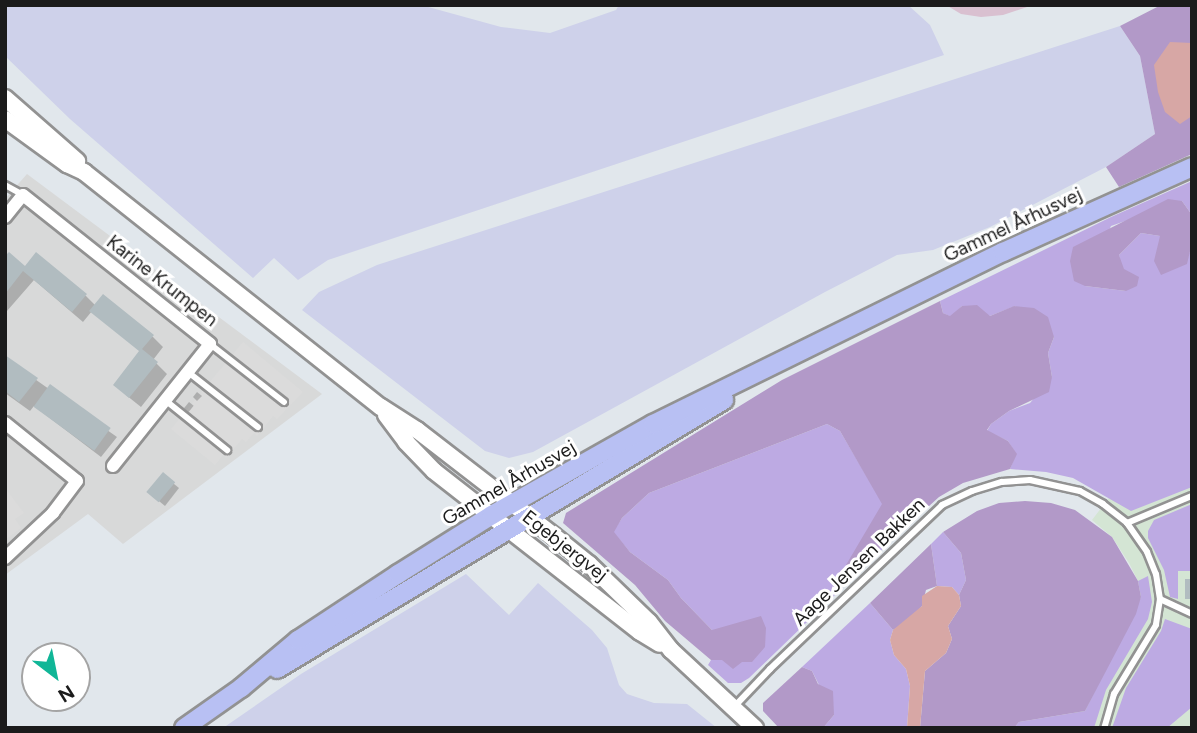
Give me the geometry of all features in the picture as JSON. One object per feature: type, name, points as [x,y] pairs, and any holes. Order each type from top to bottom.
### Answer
[{"type":"main road","name":"Gammel Århusvej","points":[[242,688],[298,640],[492,515],[653,424],[1003,252],[1192,167]]},
{"type":"main road","name":"Gammel Århusvej","points":[[184,728],[242,688],[309,651],[817,344]]},
{"type":"street","name":"Egebjergvej","points":[[5,98],[73,157],[84,172]]},
{"type":"street","name":"Egebjergvej","points":[[5,119],[67,164],[84,172],[380,407],[417,430],[514,503],[589,565],[649,622],[671,650],[755,728]]},
{"type":"street","points":[[5,217],[23,195]]},
{"type":"street","name":"Karine Krumpen","points":[[23,195],[210,344],[113,466]]},
{"type":"street","name":"Egebjergvej","points":[[380,407],[406,442],[434,471],[640,632],[671,650]]},
{"type":"street","points":[[5,423],[77,481],[53,513],[5,558]]},
{"type":"lane","points":[[5,185],[23,195]]},
{"type":"lane","points":[[210,344],[284,402]]},
{"type":"lane","points":[[188,372],[258,427]]},
{"type":"lane","points":[[165,400],[227,450]]},
{"type":"lane","name":"Aage Jensen Bakken","points":[[734,707],[770,669],[942,505],[1002,482],[1043,482],[1080,491],[1127,523],[1147,552],[1156,574],[1160,599],[1156,625],[1114,694],[1104,728]]},
{"type":"lane","points":[[1127,523],[1192,496]]},
{"type":"lane","points":[[1160,599],[1192,614]]},
{"type":"shaded area","points":[[5,5],[421,5],[501,27],[550,33],[616,10],[619,5],[908,5],[930,25],[944,55],[328,260],[298,280],[274,258],[253,278],[70,119],[5,56]]},
{"type":"shaded area","points":[[946,5],[1033,5],[1003,15],[981,17],[961,14]]},
{"type":"shaded area","points":[[1161,5],[1192,5],[1192,154],[1119,187],[1106,167],[1155,134],[1140,56],[1120,26]]},
{"type":"shaded area","points":[[1120,26],[1140,56],[1155,134],[1106,167],[990,227],[933,250],[897,255],[533,452],[509,458],[485,451],[302,310],[319,292],[377,265]]},
{"type":"shaded area","points":[[1170,42],[1192,43],[1192,116],[1180,124],[1165,112],[1158,92],[1154,65]]},
{"type":"shaded area","points":[[27,174],[322,394],[123,544],[88,514],[5,575],[5,199]]},
{"type":"shaded area","points":[[1192,181],[1192,215],[1182,201],[1111,226],[1085,286],[1126,291],[1119,255],[1141,233],[1160,236],[1186,264],[1192,243],[1192,487],[1131,511],[1073,478],[1046,472],[1010,469],[1016,454],[1008,441],[987,431],[991,424],[1009,411],[1030,403],[1052,377],[1048,353],[1054,337],[1015,306],[990,316],[962,306],[951,317],[943,313],[940,301],[1111,217]]},
{"type":"shaded area","points":[[1168,199],[1182,201],[1192,215],[1192,243],[1187,264],[1161,275],[1154,261],[1160,236],[1141,233],[1119,255],[1124,269],[1139,277],[1137,286],[1126,291],[1085,286],[1074,281],[1070,261],[1073,247]]},
{"type":"shaded area","points":[[940,301],[943,313],[950,316],[962,306],[977,305],[990,316],[1014,306],[1034,308],[1048,317],[1054,337],[1048,353],[1052,377],[1049,392],[1009,411],[987,430],[1008,441],[1017,454],[1010,469],[963,483],[939,497],[896,536],[884,543],[868,561],[855,568],[846,565],[882,504],[840,431],[827,424],[649,493],[622,518],[614,532],[630,552],[668,580],[681,598],[712,630],[761,616],[766,628],[765,647],[752,662],[742,662],[733,669],[722,660],[711,660],[665,621],[635,585],[563,523],[566,513],[782,380]]},
{"type":"shaded area","points":[[243,342],[303,392],[277,419],[273,416],[257,436],[254,433],[246,442],[242,439],[226,458],[223,455],[215,465],[171,429]]},
{"type":"shaded area","points":[[827,424],[840,431],[883,504],[848,567],[868,561],[884,543],[896,536],[749,678],[741,683],[728,683],[708,665],[711,660],[722,660],[712,630],[681,598],[668,580],[630,552],[613,532],[622,518],[649,493]]},
{"type":"shaded area","points":[[1192,444],[1192,728],[1062,728],[1105,670],[1136,615],[1141,597],[1138,581],[1129,563],[1112,537],[1092,520],[1130,470]]},
{"type":"shaded area","points":[[5,488],[24,513],[15,519],[21,528],[5,540]]},
{"type":"shaded area","points":[[999,503],[1051,503],[1075,510],[1112,537],[1138,581],[1141,597],[1136,614],[1085,711],[1019,722],[1014,728],[920,728],[925,671],[946,653],[952,639],[948,626],[961,606],[959,595],[966,580],[961,553],[943,532],[977,511]]},
{"type":"shaded area","points":[[1192,504],[1192,571],[1178,571],[1178,599],[1170,597],[1164,570],[1148,538],[1148,531],[1154,520]]},
{"type":"shaded area","points":[[943,532],[961,553],[966,580],[959,595],[952,587],[937,586],[931,544]]},
{"type":"shaded area","points":[[931,544],[937,586],[926,590],[922,606],[911,619],[893,630],[870,603]]},
{"type":"shaded area","points":[[466,574],[509,615],[538,583],[592,630],[607,648],[619,685],[627,694],[654,703],[687,704],[717,728],[223,728],[301,674]]},
{"type":"shaded area","points":[[1148,576],[1152,602],[1148,619],[1106,690],[1094,728],[1014,728],[1019,722],[1085,711],[1141,597],[1138,581]]},
{"type":"shaded area","points":[[937,586],[952,587],[959,595],[961,606],[948,626],[952,639],[946,653],[925,671],[920,728],[907,728],[910,686],[906,669],[894,655],[890,640],[893,630],[922,606],[922,596]]},
{"type":"shaded area","points":[[870,603],[893,630],[890,640],[894,655],[906,669],[910,686],[907,728],[823,728],[834,715],[812,671],[802,667]]},
{"type":"shaded area","points":[[1165,619],[1192,629],[1192,707],[1167,728],[1112,728],[1126,688],[1161,631]]},
{"type":"shaded area","points":[[802,667],[812,671],[818,684],[833,691],[834,715],[823,728],[779,728],[763,711],[763,703]]},
{"type":"building","points":[[9,252],[25,266],[36,252],[87,294],[72,312],[23,271],[5,294],[5,256]]},
{"type":"building","points":[[103,294],[154,335],[142,349],[158,362],[129,398],[113,385],[139,351],[89,311]]},
{"type":"building","points":[[5,355],[38,378],[19,402],[5,391]]},
{"type":"building","points":[[50,384],[111,428],[94,451],[34,407]]},
{"type":"building","points":[[163,472],[175,482],[159,502],[146,492]]},
{"type":"building","points":[[1185,579],[1192,579],[1192,599],[1185,599]]}]
